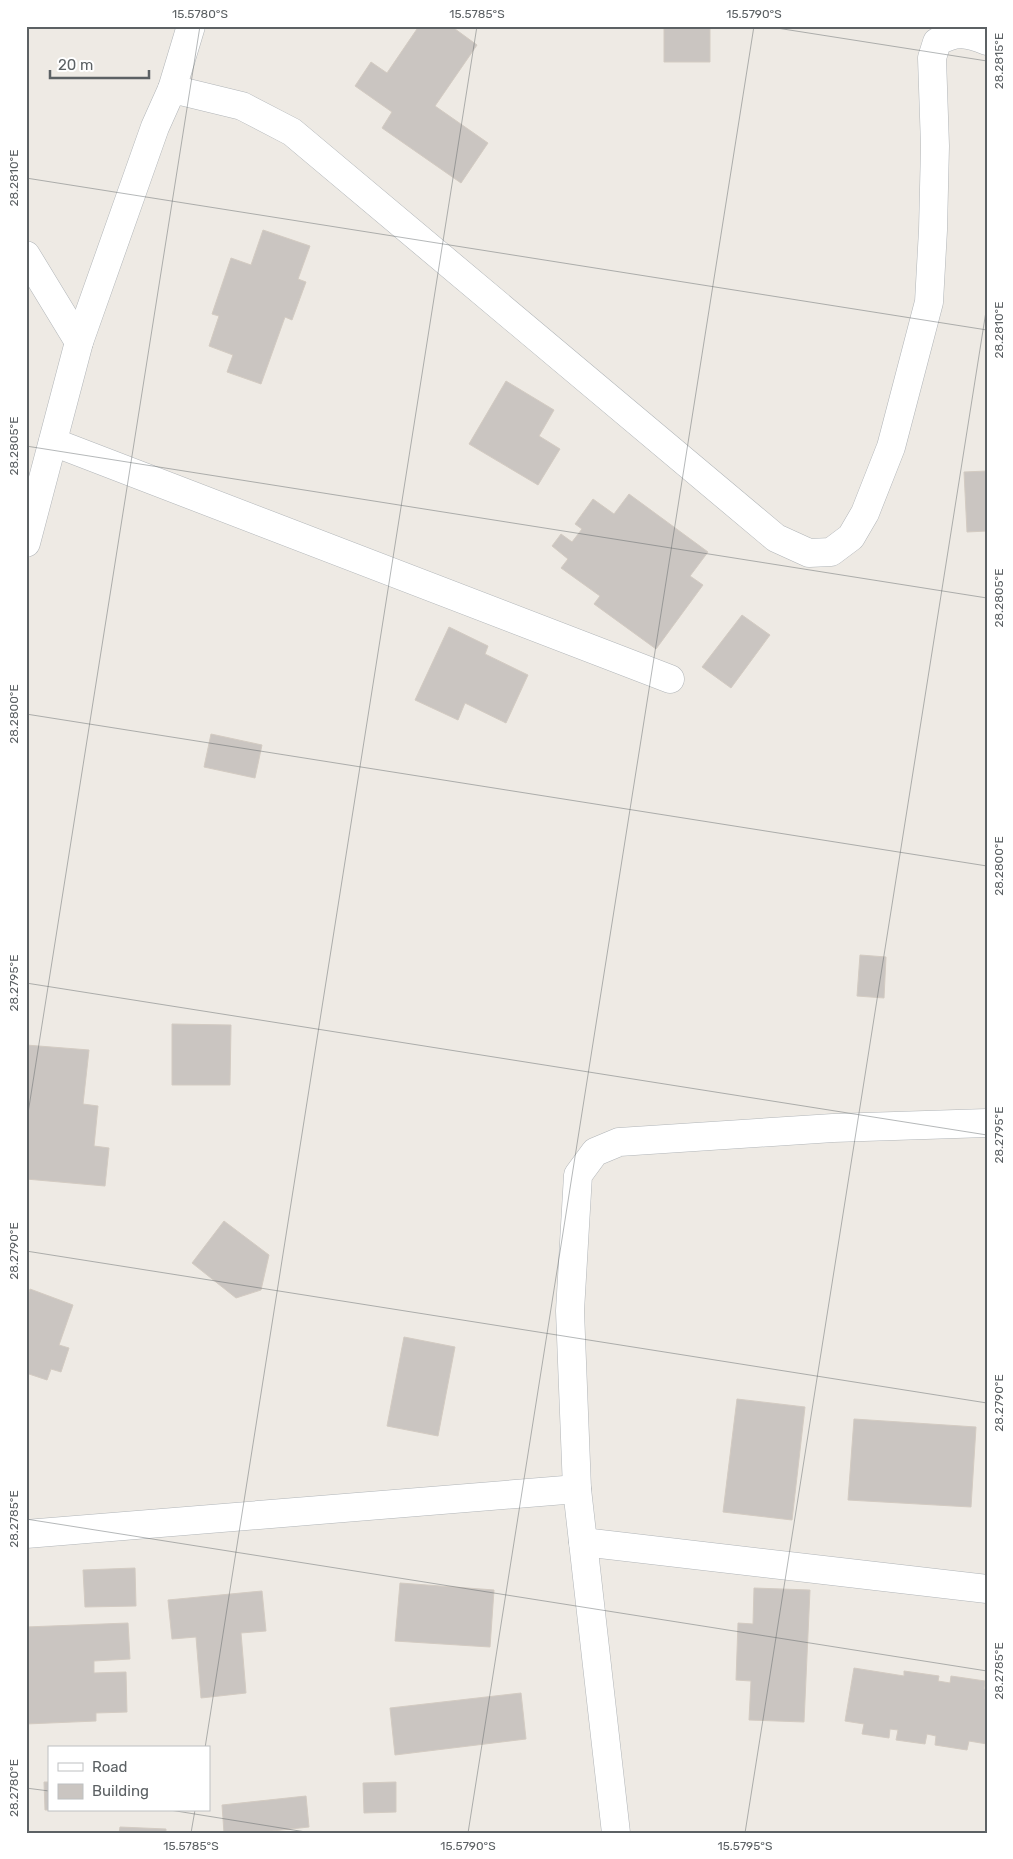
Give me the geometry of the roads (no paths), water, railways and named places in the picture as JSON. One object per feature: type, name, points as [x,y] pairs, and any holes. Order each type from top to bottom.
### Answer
[{"type":"street","points":[[26,543],[79,342],[155,127],[172,89],[191,26]]},
{"type":"street","points":[[172,89],[242,106],[292,132],[776,538],[809,553],[831,552],[852,537],[865,513],[891,447],[929,302],[935,146],[932,58],[937,42],[950,34],[970,34],[987,41]]},
{"type":"street","points":[[26,255],[79,342]]},
{"type":"street","points":[[53,442],[670,679]]},
{"type":"street","points":[[616,1833],[577,1489],[570,1311],[578,1175],[595,1152],[619,1142],[833,1128],[987,1123]]},
{"type":"street","points":[[26,1534],[577,1489]]},
{"type":"street","points":[[583,1542],[987,1589]]}]
